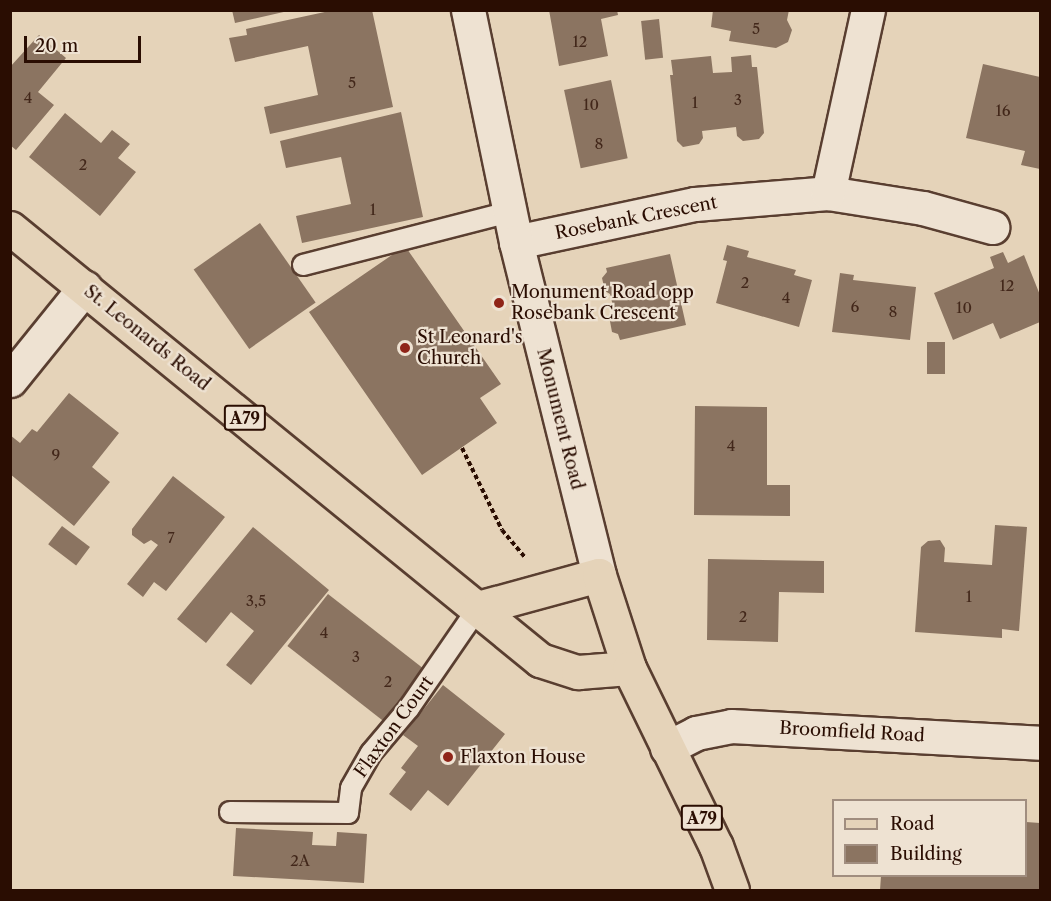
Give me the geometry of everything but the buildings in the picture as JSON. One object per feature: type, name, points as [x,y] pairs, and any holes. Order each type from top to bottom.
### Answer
[{"type":"main road","name":"St. Leonards Road","points":[[10,228],[540,660],[578,672],[629,668]]},
{"type":"main road","points":[[478,608],[599,575]]},
{"type":"main road","name":"Monument Road","points":[[599,575],[629,668],[667,748]]},
{"type":"main road","name":"A79","points":[[667,748],[716,846],[732,891]]},
{"type":"street","name":"Monument Road","points":[[468,10],[512,227],[599,575]]},
{"type":"street","points":[[828,193],[868,10]]},
{"type":"street","name":"Rosebank Crescent","points":[[512,227],[695,204],[828,193],[923,208],[992,227]]},
{"type":"street","points":[[10,380],[85,287]]},
{"type":"street","name":"Broomfield Road","points":[[667,748],[696,734],[730,726],[1041,743]]},
{"type":"lane","points":[[303,265],[512,227]]},
{"type":"lane","name":"Flaxton Court","points":[[230,812],[348,813],[351,788],[371,753],[409,708],[478,608]]},
{"type":"path","points":[[462,448],[502,530],[551,588]]},
{"type":"place","name":"Monument Road opp Rosebank Crescent","points":[[499,303]]},
{"type":"place","name":"St Leonard's Church","points":[[405,348]]},
{"type":"place","name":"Flaxton House","points":[[448,757]]}]
